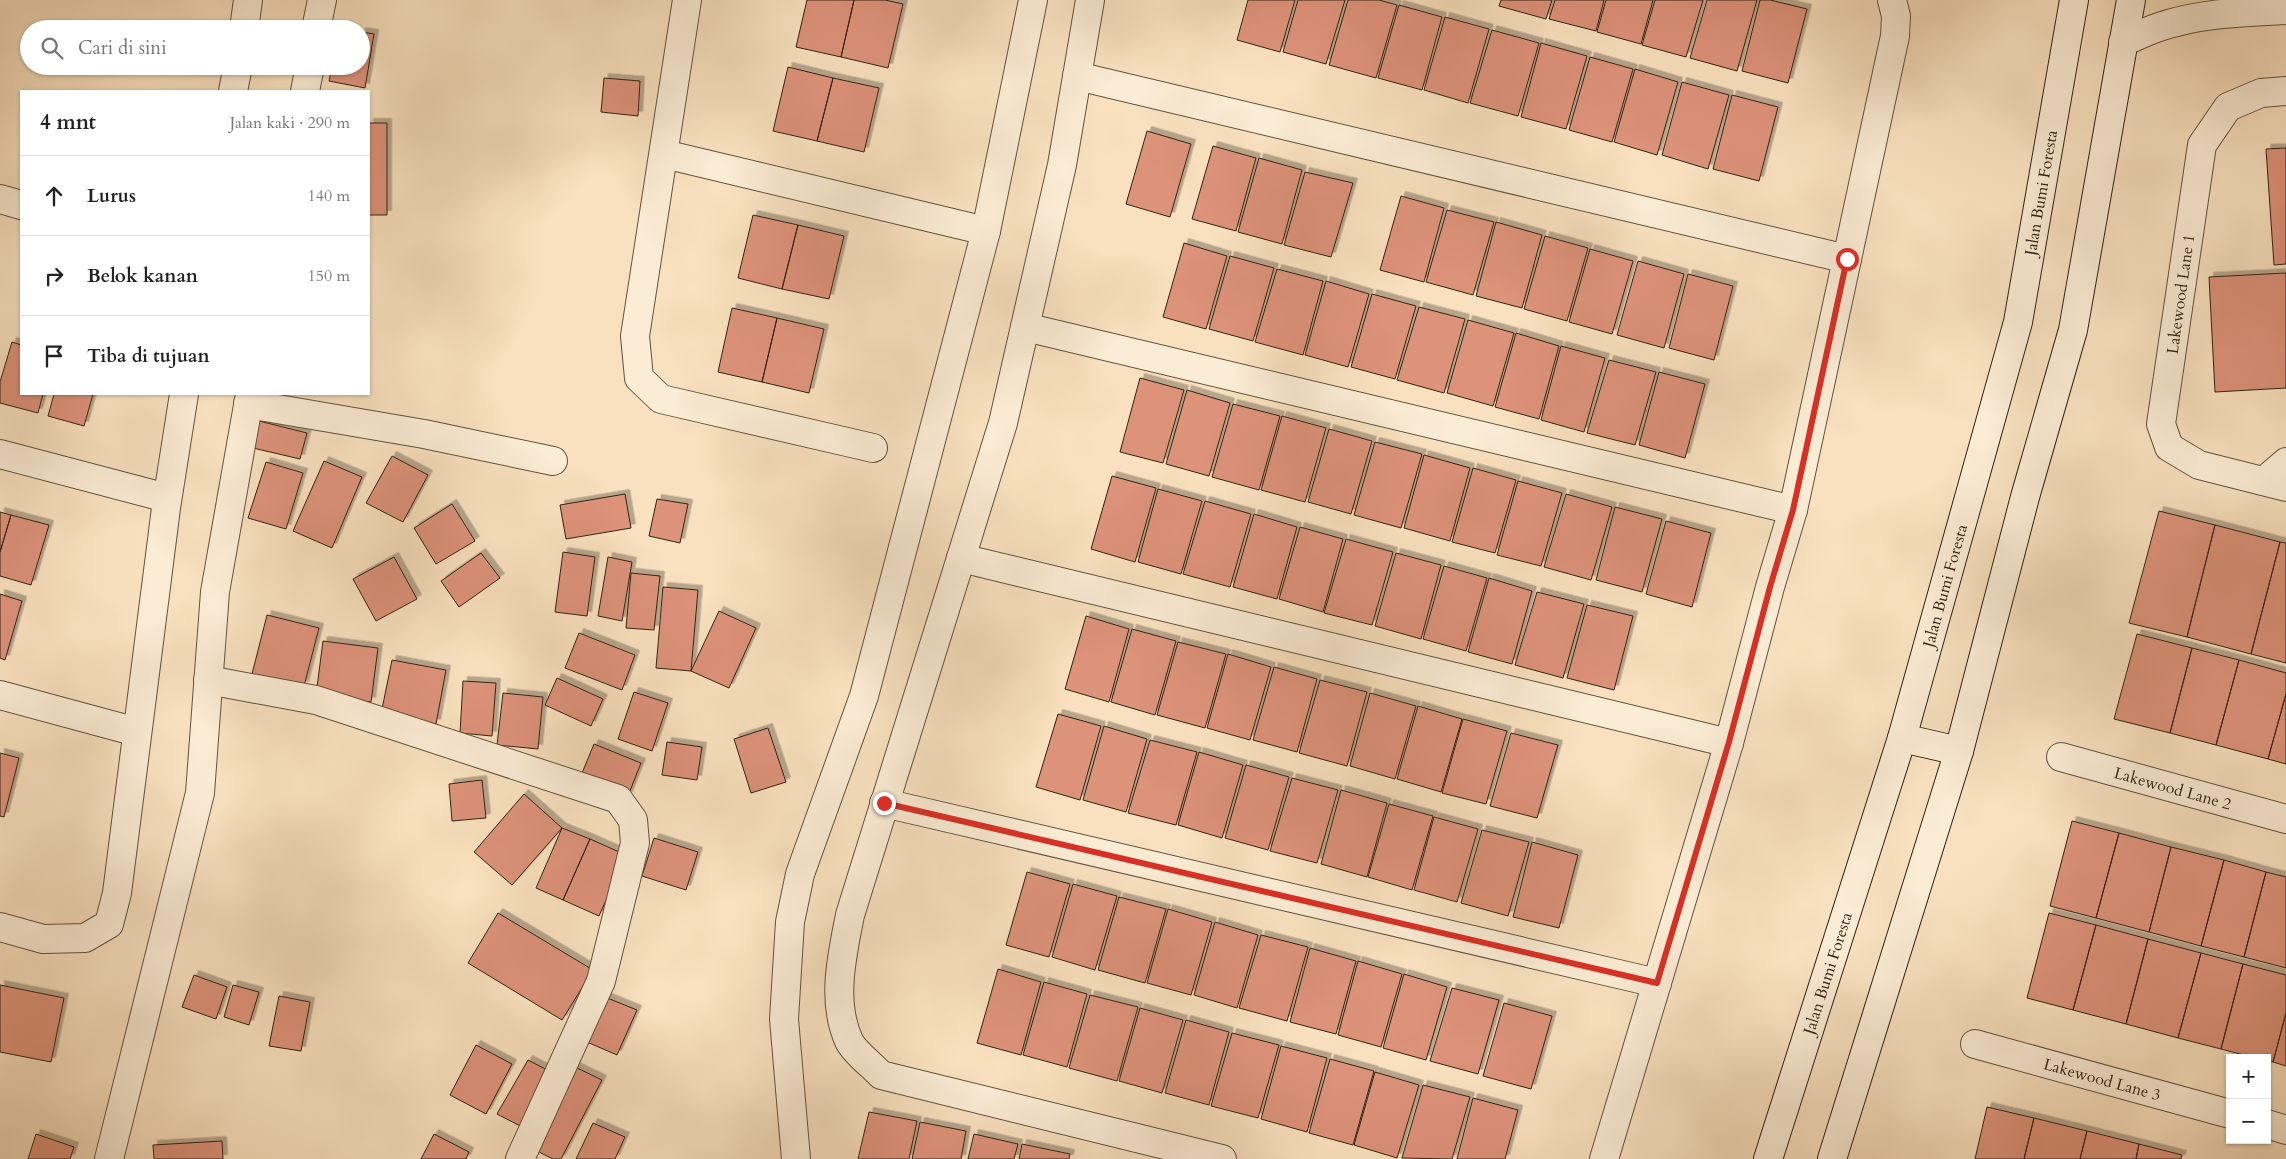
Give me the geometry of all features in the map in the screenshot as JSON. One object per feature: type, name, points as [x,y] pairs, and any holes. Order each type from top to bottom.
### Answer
[{"type":"street","points":[[245,20],[248,0]]},
{"type":"street","points":[[318,20],[322,0]]},
{"type":"street","points":[[687,0],[635,336],[639,378],[662,399],[873,448]]},
{"type":"street","points":[[796,1159],[784,1019],[790,922],[800,874],[864,696],[986,231],[1033,0]]},
{"type":"street","points":[[1090,0],[1062,165],[1003,423],[850,915],[841,964],[839,1009],[850,1043],[881,1075],[1155,1151],[1222,1159]]},
{"type":"street","points":[[1604,1159],[1729,742],[1770,587],[1793,510],[1895,36],[1896,16],[1892,0]]},
{"type":"street","name":"Jalan Bumi Foresta","points":[[1768,1159],[1902,738],[2018,322],[2074,0]]},
{"type":"street","points":[[1832,1159],[1959,751],[2026,497],[2073,330],[2131,0]]},
{"type":"street","points":[[2123,42],[2159,27],[2193,18],[2229,13],[2286,10]]},
{"type":"street","points":[[234,90],[237,75]]},
{"type":"street","points":[[305,90],[308,75]]},
{"type":"street","points":[[1077,76],[1847,259]]},
{"type":"street","name":"Lakewood Lane 1","points":[[2275,484],[2199,465],[2169,446],[2161,424],[2202,145],[2228,107],[2261,93],[2286,91]]},
{"type":"street","points":[[664,154],[986,231]]},
{"type":"street","points":[[0,199],[20,204]]},
{"type":"street","points":[[1025,327],[1793,510]]},
{"type":"street","points":[[0,927],[43,939],[86,938],[109,924],[117,893],[167,498],[184,395]]},
{"type":"street","points":[[109,1159],[200,793],[215,592],[249,399],[553,460]]},
{"type":"street","points":[[0,454],[167,498]]},
{"type":"street","points":[[2275,484],[2286,462]]},
{"type":"street","points":[[960,558],[1729,742]]},
{"type":"street","points":[[208,680],[316,700],[599,792],[618,799],[633,820],[635,843],[601,981],[520,1159]]},
{"type":"street","points":[[0,695],[138,732]]},
{"type":"street","points":[[1902,738],[1959,751]]},
{"type":"street","name":"Lakewood Lane 2","points":[[2061,756],[2286,819]]},
{"type":"street","points":[[884,803],[1657,983]]},
{"type":"street","name":"Lakewood Lane 3","points":[[1975,1044],[2226,1113]]},
{"type":"street","points":[[2271,1125],[2286,1130]]},
{"type":"building","points":[[807,0],[854,0],[841,57],[796,47]]},
{"type":"building","points":[[854,0],[885,0],[903,4],[888,68],[841,57]]},
{"type":"building","points":[[1248,0],[1295,0],[1280,52],[1237,40]]},
{"type":"building","points":[[1298,0],[1345,0],[1326,64],[1283,52]]},
{"type":"building","points":[[1348,0],[1379,0],[1397,5],[1376,78],[1329,65]]},
{"type":"building","points":[[1501,0],[1552,0],[1546,19],[1499,6]]},
{"type":"building","points":[[1555,0],[1604,0],[1596,31],[1549,19]]},
{"type":"building","points":[[1606,0],[1653,0],[1641,44],[1597,32]]},
{"type":"building","points":[[1655,0],[1703,0],[1686,57],[1642,45]]},
{"type":"building","points":[[1707,0],[1757,0],[1737,71],[1690,58]]},
{"type":"building","points":[[1760,0],[1770,0],[1807,9],[1788,83],[1742,71]]},
{"type":"building","points":[[1399,5],[1442,17],[1422,90],[1378,78]]},
{"type":"building","points":[[1445,17],[1489,29],[1468,103],[1424,90]]},
{"type":"building","points":[[1492,30],[1539,43],[1518,116],[1470,103]]},
{"type":"building","points":[[370,33],[374,34],[370,58]]},
{"type":"building","points":[[1541,43],[1587,56],[1566,129],[1521,117]]},
{"type":"building","points":[[1590,57],[1633,69],[1612,142],[1569,130]]},
{"type":"building","points":[[788,67],[833,78],[817,141],[773,131]]},
{"type":"building","points":[[1635,69],[1678,82],[1657,155],[1614,142]]},
{"type":"building","points":[[330,75],[367,75],[365,88],[329,81]]},
{"type":"building","points":[[604,78],[640,81],[638,116],[601,112]]},
{"type":"building","points":[[833,78],[879,88],[864,152],[817,141]]},
{"type":"building","points":[[1682,82],[1729,95],[1708,169],[1662,155]]},
{"type":"building","points":[[1732,95],[1778,107],[1759,181],[1713,169]]},
{"type":"building","points":[[370,123],[387,123],[387,215],[370,215]]},
{"type":"building","points":[[1147,131],[1191,144],[1170,217],[1126,204]]},
{"type":"building","points":[[1213,146],[1256,158],[1236,231],[1192,219]]},
{"type":"building","points":[[2286,148],[2286,264],[2274,265],[2266,149]]},
{"type":"building","points":[[1259,158],[1302,170],[1282,244],[1238,232]]},
{"type":"building","points":[[1305,172],[1353,183],[1331,257],[1284,245]]},
{"type":"building","points":[[1401,196],[1444,208],[1424,282],[1380,270]]},
{"type":"building","points":[[1447,210],[1494,222],[1473,295],[1426,282]]},
{"type":"building","points":[[753,215],[798,225],[782,289],[738,278]]},
{"type":"building","points":[[1496,222],[1542,235],[1522,308],[1476,296]]},
{"type":"building","points":[[798,225],[844,236],[829,299],[782,289]]},
{"type":"building","points":[[1545,236],[1588,248],[1567,321],[1524,309]]},
{"type":"building","points":[[1184,243],[1227,256],[1206,329],[1163,317]]},
{"type":"building","points":[[1590,249],[1633,261],[1612,334],[1569,322]]},
{"type":"building","points":[[1230,256],[1274,268],[1253,341],[1209,329]]},
{"type":"building","points":[[1638,261],[1684,274],[1664,348],[1617,335]]},
{"type":"building","points":[[1277,269],[1323,281],[1303,355],[1255,342]]},
{"type":"building","points":[[2286,273],[2286,388],[2215,392],[2209,277]]},
{"type":"building","points":[[1688,274],[1733,286],[1714,360],[1669,348]]},
{"type":"building","points":[[1326,281],[1369,294],[1348,367],[1305,355]]},
{"type":"building","points":[[1372,294],[1416,306],[1395,379],[1351,367]]},
{"type":"building","points":[[1419,307],[1465,319],[1444,393],[1397,380]]},
{"type":"building","points":[[732,308],[777,318],[762,382],[718,372]]},
{"type":"building","points":[[777,318],[824,329],[809,393],[762,382]]},
{"type":"building","points":[[1468,320],[1514,333],[1493,406],[1447,393]]},
{"type":"building","points":[[1516,333],[1559,346],[1539,419],[1495,407]]},
{"type":"building","points":[[12,342],[20,345],[20,395],[43,395],[38,413],[0,403],[0,382]]},
{"type":"building","points":[[1561,346],[1605,358],[1584,432],[1541,420]]},
{"type":"building","points":[[1609,360],[1656,372],[1635,445],[1587,433]]},
{"type":"building","points":[[1659,372],[1705,384],[1685,458],[1639,445]]},
{"type":"building","points":[[1140,378],[1184,390],[1163,463],[1120,452]]},
{"type":"building","points":[[1187,390],[1230,403],[1209,476],[1166,464]]},
{"type":"building","points":[[54,395],[93,395],[84,426],[48,416]]},
{"type":"building","points":[[1233,404],[1280,416],[1259,490],[1212,477]]},
{"type":"building","points":[[1282,416],[1326,428],[1305,502],[1261,490]]},
{"type":"building","points":[[259,421],[307,433],[300,459],[253,448]]},
{"type":"building","points":[[1329,429],[1372,441],[1351,514],[1308,502]]},
{"type":"building","points":[[1375,442],[1422,454],[1401,528],[1354,515]]},
{"type":"building","points":[[1424,455],[1470,468],[1450,541],[1404,528]]},
{"type":"building","points":[[392,456],[428,475],[403,522],[366,503]]},
{"type":"building","points":[[324,461],[362,477],[332,548],[293,531]]},
{"type":"building","points":[[266,462],[303,473],[286,529],[248,518]]},
{"type":"building","points":[[1473,468],[1516,480],[1495,553],[1452,542]]},
{"type":"building","points":[[1112,476],[1156,488],[1135,562],[1091,549]]},
{"type":"building","points":[[1518,481],[1562,493],[1541,566],[1497,555]]},
{"type":"building","points":[[1158,489],[1202,501],[1181,574],[1138,562]]},
{"type":"building","points":[[625,494],[631,528],[566,539],[560,505]]},
{"type":"building","points":[[1566,494],[1612,507],[1591,580],[1544,567]]},
{"type":"building","points":[[657,499],[688,504],[680,543],[649,536]]},
{"type":"building","points":[[1205,501],[1251,514],[1230,587],[1183,574]]},
{"type":"building","points":[[452,504],[475,541],[436,564],[414,528]]},
{"type":"building","points":[[1615,507],[1662,519],[1642,592],[1596,580]]},
{"type":"building","points":[[2159,511],[2215,525],[2187,637],[2129,623]]},
{"type":"building","points":[[0,512],[11,515],[0,552]]},
{"type":"building","points":[[1254,514],[1297,527],[1277,599],[1233,587]]},
{"type":"building","points":[[11,515],[49,525],[31,585],[0,576],[0,552]]},
{"type":"building","points":[[1666,521],[1711,533],[1692,607],[1646,594]]},
{"type":"building","points":[[2215,525],[2280,542],[2251,654],[2187,637]]},
{"type":"building","points":[[1300,527],[1343,539],[1323,612],[1279,599]]},
{"type":"building","points":[[1346,539],[1393,552],[1372,625],[1324,613]]},
{"type":"building","points":[[2280,542],[2286,543],[2286,663],[2251,654]]},
{"type":"building","points":[[563,552],[595,557],[587,616],[555,612]]},
{"type":"building","points":[[481,553],[500,578],[459,607],[441,581]]},
{"type":"building","points":[[1396,553],[1441,565],[1421,639],[1375,626]]},
{"type":"building","points":[[394,557],[417,599],[376,621],[353,579]]},
{"type":"building","points":[[608,557],[632,562],[622,621],[598,616]]},
{"type":"building","points":[[1444,566],[1487,578],[1466,651],[1423,639]]},
{"type":"building","points":[[631,573],[660,576],[654,630],[626,628]]},
{"type":"building","points":[[1489,578],[1532,591],[1512,664],[1468,652]]},
{"type":"building","points":[[663,587],[698,590],[691,671],[656,668]]},
{"type":"building","points":[[1537,592],[1584,604],[1563,678],[1515,665]]},
{"type":"building","points":[[0,594],[22,601],[5,660],[0,658]]},
{"type":"building","points":[[1587,605],[1633,616],[1614,690],[1567,678]]},
{"type":"building","points":[[719,611],[756,628],[729,688],[691,671]]},
{"type":"building","points":[[267,615],[319,628],[304,686],[252,674]]},
{"type":"building","points":[[1086,616],[1129,629],[1109,702],[1065,689]]},
{"type":"building","points":[[1132,629],[1176,641],[1155,715],[1111,702]]},
{"type":"building","points":[[579,633],[635,655],[622,690],[565,668]]},
{"type":"building","points":[[2137,634],[2192,648],[2170,733],[2114,719]]},
{"type":"building","points":[[323,641],[378,648],[371,702],[316,695]]},
{"type":"building","points":[[1178,642],[1226,654],[1205,728],[1157,715]]},
{"type":"building","points":[[2192,648],[2239,660],[2216,745],[2170,733]]},
{"type":"building","points":[[1228,654],[1271,667],[1250,740],[1207,728]]},
{"type":"building","points":[[392,660],[446,670],[436,724],[381,714]]},
{"type":"building","points":[[2239,660],[2286,673],[2286,694],[2268,759],[2216,745]]},
{"type":"building","points":[[1274,667],[1317,679],[1297,752],[1253,740]]},
{"type":"building","points":[[557,678],[603,699],[591,726],[545,705]]},
{"type":"building","points":[[1320,680],[1367,692],[1347,766],[1299,753]]},
{"type":"building","points":[[463,681],[496,683],[492,736],[460,733]]},
{"type":"building","points":[[634,692],[668,703],[652,751],[618,739]]},
{"type":"building","points":[[503,693],[543,697],[538,749],[497,745]]},
{"type":"building","points":[[1370,693],[1416,706],[1395,779],[1350,766]]},
{"type":"building","points":[[2286,694],[2286,764],[2268,759]]},
{"type":"building","points":[[1418,706],[1462,719],[1441,792],[1397,779]]},
{"type":"building","points":[[1058,714],[1101,726],[1080,800],[1036,787]]},
{"type":"building","points":[[1463,719],[1507,731],[1486,804],[1442,793]]},
{"type":"building","points":[[1104,726],[1147,739],[1126,812],[1083,800]]},
{"type":"building","points":[[768,728],[786,782],[751,793],[734,739]]},
{"type":"building","points":[[1511,733],[1558,745],[1537,818],[1490,806]]},
{"type":"building","points":[[1150,740],[1197,752],[1176,825],[1128,813]]},
{"type":"building","points":[[667,742],[702,747],[697,780],[662,775]]},
{"type":"building","points":[[594,744],[641,763],[628,796],[580,778]]},
{"type":"building","points":[[1199,752],[1243,765],[1222,838],[1178,825]]},
{"type":"building","points":[[0,753],[19,758],[4,817],[0,816]]},
{"type":"building","points":[[1246,765],[1289,777],[1268,850],[1225,838]]},
{"type":"building","points":[[1292,778],[1338,790],[1317,863],[1270,851]]},
{"type":"building","points":[[482,780],[486,818],[452,821],[449,784]]},
{"type":"building","points":[[1341,790],[1387,803],[1367,877],[1321,864]]},
{"type":"building","points":[[524,794],[562,828],[512,885],[474,852]]},
{"type":"building","points":[[1389,804],[1433,816],[1412,890],[1368,877]]},
{"type":"building","points":[[1434,817],[1478,829],[1457,902],[1414,890]]},
{"type":"building","points":[[2072,821],[2119,833],[2096,918],[2050,906]]},
{"type":"building","points":[[562,828],[590,839],[563,900],[536,888]]},
{"type":"building","points":[[1482,830],[1529,842],[1508,916],[1461,903]]},
{"type":"building","points":[[2119,833],[2171,847],[2149,932],[2096,918]]},
{"type":"building","points":[[654,838],[698,852],[686,890],[642,876]]},
{"type":"building","points":[[590,839],[626,855],[599,916],[563,900]]},
{"type":"building","points":[[1532,842],[1578,855],[1559,928],[1513,917]]},
{"type":"building","points":[[2171,847],[2224,860],[2201,946],[2149,932]]},
{"type":"building","points":[[2224,860],[2266,872],[2244,957],[2201,946]]},
{"type":"building","points":[[1027,872],[1070,884],[1049,957],[1006,945]]},
{"type":"building","points":[[2266,872],[2286,877],[2286,968],[2244,957]]},
{"type":"building","points":[[1073,884],[1117,896],[1095,970],[1052,957]]},
{"type":"building","points":[[1119,897],[1166,909],[1145,983],[1098,970]]},
{"type":"building","points":[[1168,909],[1212,922],[1191,995],[1147,983]]},
{"type":"building","points":[[498,913],[593,970],[562,1020],[468,963]]},
{"type":"building","points":[[2049,913],[2096,925],[2073,1010],[2027,998]]},
{"type":"building","points":[[1215,922],[1258,935],[1237,1008],[1194,995]]},
{"type":"building","points":[[2096,925],[2148,939],[2126,1024],[2073,1010]]},
{"type":"building","points":[[1261,935],[1308,947],[1287,1021],[1239,1008]]},
{"type":"building","points":[[2148,939],[2201,953],[2178,1038],[2126,1024]]},
{"type":"building","points":[[1310,948],[1356,961],[1336,1034],[1290,1022]]},
{"type":"building","points":[[2201,953],[2243,964],[2221,1049],[2178,1038]]},
{"type":"building","points":[[1358,961],[1402,974],[1381,1047],[1338,1035]]},
{"type":"building","points":[[2243,964],[2286,975],[2286,1013],[2273,1062],[2271,1062],[2271,1054],[2240,1054],[2221,1049]]},
{"type":"building","points":[[998,969],[1041,982],[1021,1055],[977,1043]]},
{"type":"building","points":[[1404,974],[1447,987],[1426,1060],[1383,1048]]},
{"type":"building","points":[[194,975],[227,987],[216,1019],[182,1007]]},
{"type":"building","points":[[1044,982],[1087,994],[1067,1067],[1023,1055]]},
{"type":"building","points":[[0,985],[64,998],[51,1062],[0,1052]]},
{"type":"building","points":[[233,985],[259,992],[249,1025],[224,1017]]},
{"type":"building","points":[[1452,988],[1499,1000],[1478,1074],[1430,1061]]},
{"type":"building","points":[[600,995],[637,1010],[617,1055],[580,1039]]},
{"type":"building","points":[[1090,995],[1138,1007],[1117,1081],[1069,1068]]},
{"type":"building","points":[[279,996],[310,1002],[301,1051],[269,1046]]},
{"type":"building","points":[[1504,1003],[1552,1016],[1531,1089],[1483,1076]]},
{"type":"building","points":[[1140,1008],[1183,1020],[1162,1093],[1119,1081]]},
{"type":"building","points":[[2286,1013],[2286,1066],[2273,1062]]},
{"type":"building","points":[[1186,1020],[1229,1032],[1209,1105],[1165,1093]]},
{"type":"building","points":[[1232,1033],[1279,1045],[1258,1118],[1211,1106]]},
{"type":"building","points":[[476,1045],[512,1064],[486,1114],[450,1095]]},
{"type":"building","points":[[1281,1046],[1327,1058],[1307,1132],[1261,1119]]},
{"type":"building","points":[[1330,1059],[1374,1071],[1353,1145],[1309,1133]]},
{"type":"building","points":[[528,1060],[555,1074],[524,1128],[497,1114]]},
{"type":"building","points":[[571,1065],[602,1080],[561,1159],[553,1159],[529,1147]]},
{"type":"building","points":[[1375,1072],[1419,1085],[1397,1158],[1354,1145]]},
{"type":"building","points":[[1423,1085],[1470,1097],[1452,1159],[1402,1158]]},
{"type":"building","points":[[1473,1098],[1518,1110],[1505,1159],[1457,1159]]},
{"type":"building","points":[[1987,1107],[2034,1118],[2024,1159],[1975,1159]]},
{"type":"building","points":[[869,1112],[917,1121],[909,1159],[858,1159]]},
{"type":"building","points":[[2034,1118],[2087,1131],[2080,1159],[2024,1159]]},
{"type":"building","points":[[920,1122],[966,1131],[961,1159],[912,1159]]},
{"type":"building","points":[[593,1123],[625,1137],[615,1159],[576,1159]]},
{"type":"building","points":[[2087,1131],[2139,1144],[2136,1159],[2080,1159]]},
{"type":"building","points":[[36,1134],[74,1147],[70,1159],[28,1159]]},
{"type":"building","points":[[434,1134],[469,1152],[466,1159],[421,1159]]},
{"type":"building","points":[[974,1134],[1018,1144],[1014,1159],[968,1159]]},
{"type":"building","points":[[222,1141],[223,1159],[154,1159],[153,1145]]},
{"type":"building","points":[[1022,1144],[1070,1154],[1069,1159],[1019,1159]]},
{"type":"building","points":[[2139,1144],[2182,1155],[2181,1159],[2136,1159]]},
{"type":"route","points":[[884,803],[1657,983],[1729,742],[1770,587],[1793,510],[1847,259]]}]
